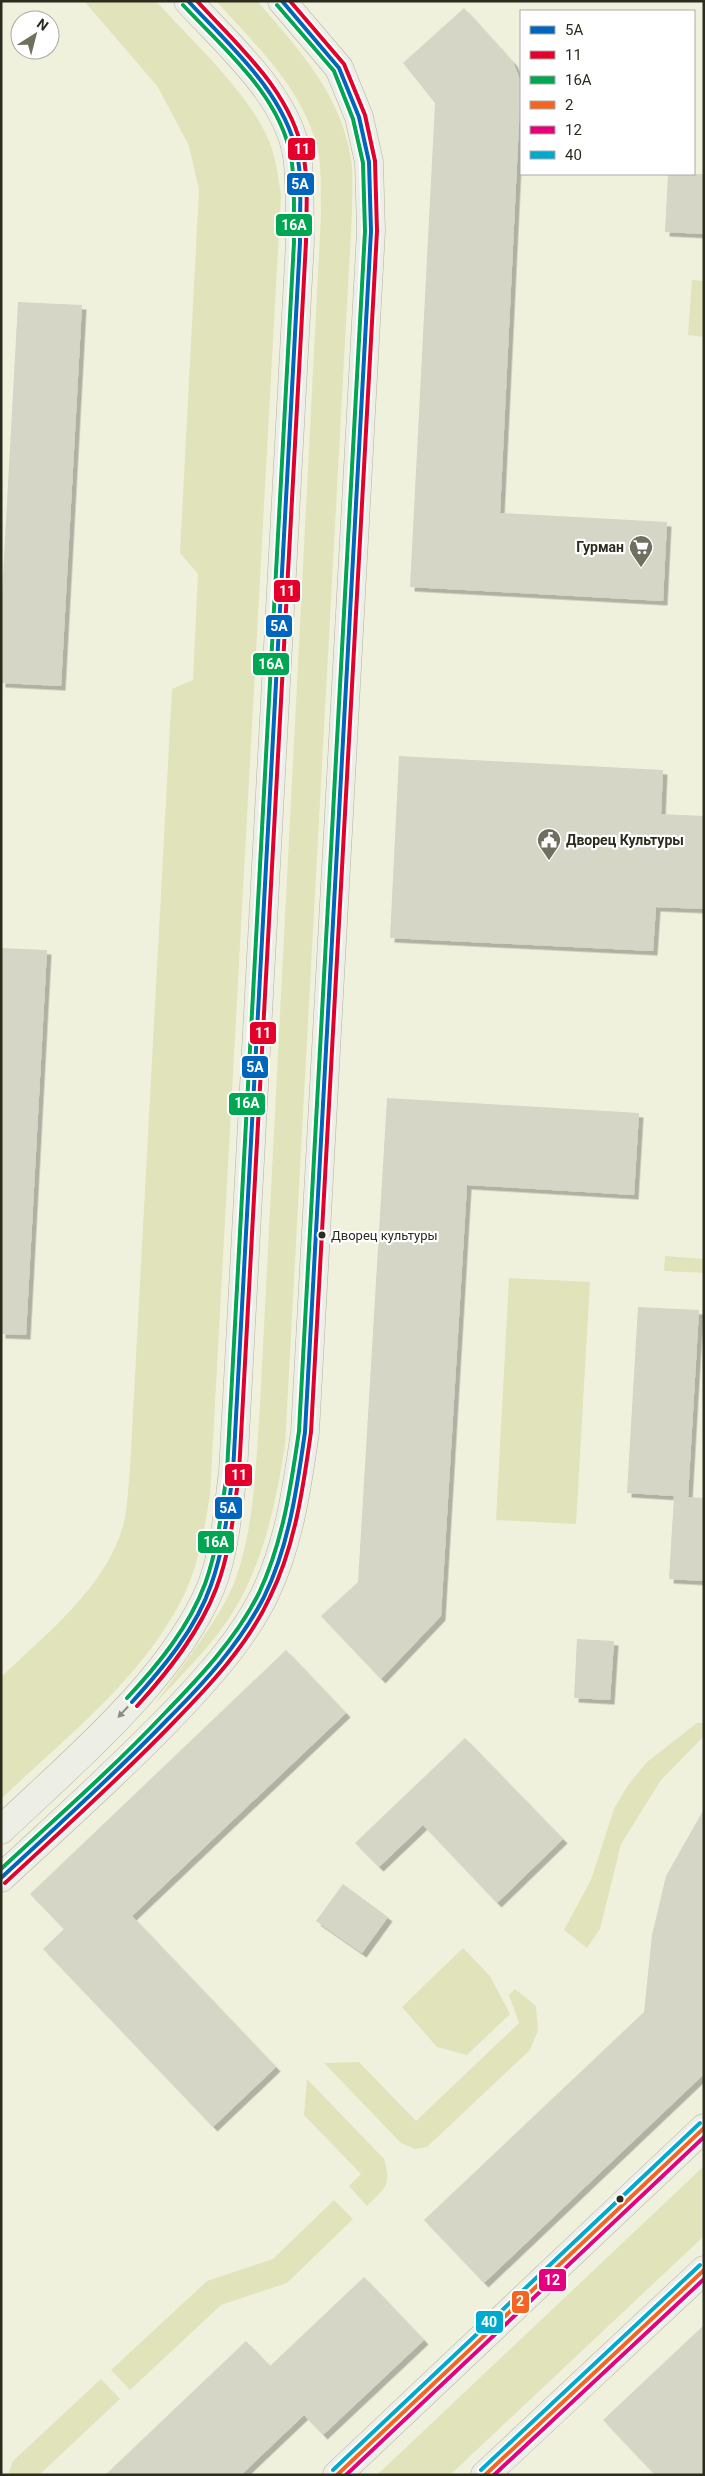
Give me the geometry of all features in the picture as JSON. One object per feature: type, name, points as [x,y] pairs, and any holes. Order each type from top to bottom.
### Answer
[{"type":"street","points":[[1,1830],[114,1722],[144,1689],[193,1621],[211,1586],[226,1529],[233,1472],[300,242],[296,154],[286,122],[270,92],[188,1]]},
{"type":"street","points":[[1,1878],[141,1748],[215,1668],[243,1631],[264,1597],[280,1559],[296,1500],[305,1432],[371,231],[369,162],[359,117],[339,68],[282,1]]},
{"type":"street","points":[[337,2475],[704,2128]]},
{"type":"street","points":[[485,2475],[704,2270]]},
{"type":"green space","points":[[84,1],[156,1],[234,86],[260,123],[273,154],[281,194],[210,1495],[197,1560],[189,1585],[166,1627],[125,1681],[101,1706],[1,1799],[1,1677],[55,1626],[89,1589],[115,1548],[126,1512],[130,1469],[172,689],[193,680],[198,574],[180,553],[199,190],[189,146],[158,87]]},
{"type":"green space","points":[[216,1],[257,1],[289,38],[318,77],[340,119],[348,142],[352,167],[352,213],[285,1445],[264,1543],[241,1598],[223,1627],[190,1667],[155,1704],[212,1624],[231,1591],[248,1534],[254,1491],[321,215],[319,155],[306,116],[285,80],[259,47]]},
{"type":"green space","points":[[692,280],[704,281],[704,337],[688,335]]},
{"type":"green space","points":[[665,1256],[704,1259],[704,1273],[664,1271]]},
{"type":"green space","points":[[509,1278],[590,1282],[576,1524],[496,1520]]},
{"type":"green space","points":[[697,1723],[704,1723],[704,1736],[661,1780],[621,1844],[600,1929],[587,1948],[564,1930],[591,1880],[614,1809],[628,1785],[647,1762]]},
{"type":"green space","points":[[463,1948],[490,1976],[510,2014],[467,2055],[437,2047],[402,2007]]},
{"type":"green space","points":[[515,1989],[536,2006],[538,2030],[530,2050],[427,2147],[415,2149],[401,2143],[324,2063],[359,2062],[416,2121],[519,2023],[509,1995]]},
{"type":"green space","points":[[307,2079],[384,2159],[387,2181],[378,2195],[367,2206],[349,2186],[361,2174],[304,2115]]},
{"type":"green space","points":[[704,2166],[704,2236],[450,2475],[377,2475]]},
{"type":"green space","points":[[334,2200],[353,2219],[287,2283],[221,2305],[130,2390],[111,2370],[207,2281],[273,2259]]},
{"type":"green space","points":[[101,2379],[120,2399],[39,2475],[8,2475],[13,2461]]},
{"type":"building","points":[[464,8],[513,62],[520,80],[500,513],[667,522],[663,601],[410,587],[435,103],[403,63]]},
{"type":"building","points":[[704,174],[704,234],[665,232],[668,175]]},
{"type":"building","points":[[18,302],[82,305],[61,686],[1,683],[1,611]]},
{"type":"building","name":"Дворец Культуры","points":[[399,756],[663,770],[661,814],[704,816],[704,909],[656,907],[653,951],[390,938]]},
{"type":"building","points":[[1,948],[47,950],[26,1335],[1,1334]]},
{"type":"building","points":[[387,1098],[639,1113],[634,1195],[467,1185],[441,1616],[381,1679],[321,1616],[358,1582]]},
{"type":"building","points":[[638,1307],[699,1310],[688,1497],[704,1498],[704,1581],[669,1579],[674,1496],[627,1493]]},
{"type":"building","points":[[577,1639],[614,1641],[610,1700],[574,1698]]},
{"type":"building","points":[[286,1650],[346,1713],[132,1916],[276,2067],[213,2127],[43,1949],[64,1929],[30,1894]]},
{"type":"building","points":[[465,1738],[563,1839],[497,1903],[423,1825],[379,1867],[355,1843]]},
{"type":"building","points":[[704,1809],[704,2074],[484,2283],[424,2220],[644,2012],[652,1935],[666,1876]]},
{"type":"building","points":[[343,1884],[388,1917],[362,1953],[316,1921]]},
{"type":"building","points":[[364,2277],[424,2340],[323,2435],[304,2415],[241,2475],[105,2475],[246,2341],[270,2366]]},
{"type":"building","points":[[704,2325],[704,2475],[655,2475],[603,2420]]},
{"type":"transit line","name":"5А","points":[[132,1702],[178,1647],[205,1601],[222,1543],[233,1472],[300,242],[300,176],[297,154],[290,131],[268,90],[238,53],[188,1]]},
{"type":"transit line","name":"11","points":[[137,1706],[182,1651],[209,1605],[221,1575],[228,1547],[239,1473],[306,242],[307,187],[305,165],[297,131],[287,110],[261,71],[197,1]]},
{"type":"transit line","name":"5А","points":[[1,1878],[105,1781],[180,1707],[220,1663],[244,1631],[264,1597],[280,1558],[291,1516],[302,1453],[305,1432],[371,231],[369,162],[359,117],[339,68],[282,1]]},
{"type":"transit line","name":"11","points":[[5,1883],[153,1744],[201,1694],[251,1632],[279,1578],[286,1558],[297,1517],[308,1453],[311,1432],[377,231],[375,161],[365,115],[344,64],[290,1]]},
{"type":"transit line","name":"16А","points":[[127,1698],[172,1645],[198,1600],[205,1584],[216,1542],[227,1471],[294,242],[293,168],[285,134],[263,93],[248,74],[183,5]]},
{"type":"transit line","name":"16А","points":[[1,1869],[124,1755],[177,1701],[228,1642],[250,1610],[267,1574],[285,1513],[296,1452],[299,1431],[365,231],[363,163],[353,119],[334,71],[277,5]]},
{"type":"transit line","name":"40","points":[[333,2470],[700,2123]]},
{"type":"transit line","name":"2","points":[[337,2475],[704,2128]]},
{"type":"transit line","name":"12","points":[[346,2475],[704,2137]]},
{"type":"transit line","name":"40","points":[[481,2470],[700,2265]]},
{"type":"transit line","name":"2","points":[[485,2475],[704,2270]]},
{"type":"transit line","name":"12","points":[[494,2475],[704,2279]]},
{"type":"place","name":"Гурман","points":[[641,568]]},
{"type":"place","name":"Дворец Культуры","points":[[549,861]]},
{"type":"place","name":"Дворец культуры","points":[[322,1235]]}]
